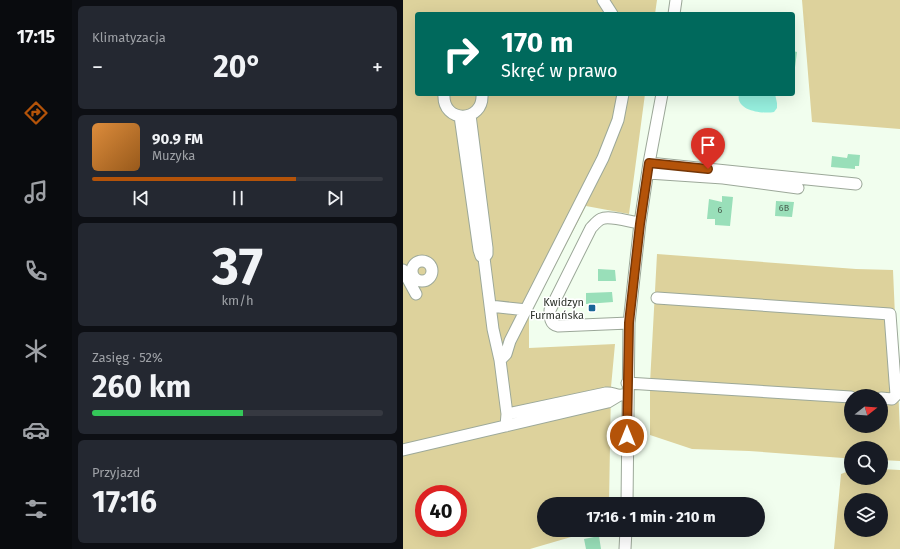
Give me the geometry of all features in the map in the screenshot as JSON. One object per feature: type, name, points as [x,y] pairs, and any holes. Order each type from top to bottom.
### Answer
[{"type":"street","points":[[603,0],[611,12]]},
{"type":"street","points":[[674,12],[676,0]]},
{"type":"street","points":[[444,96],[444,102],[453,114],[465,115],[479,107],[482,96]]},
{"type":"street","points":[[500,360],[505,354],[510,341],[603,158],[617,120],[623,96]]},
{"type":"street","points":[[627,497],[622,395],[627,383],[629,323],[640,224],[662,96]]},
{"type":"street","points":[[465,115],[487,248],[487,254],[484,258],[493,328],[500,360],[507,420]]},
{"type":"street","points":[[649,168],[856,184]]},
{"type":"street","points":[[649,168],[798,188]]},
{"type":"street","points":[[629,323],[558,326],[551,322],[550,310],[591,228],[598,221],[604,218],[612,218],[640,224]]},
{"type":"street","points":[[406,269],[416,294]]},
{"type":"street","points":[[657,298],[890,314],[896,395],[892,399],[888,399]]},
{"type":"street","points":[[490,306],[527,310]]},
{"type":"street","points":[[627,383],[844,397]]},
{"type":"street","points":[[403,450],[507,420],[608,402],[622,395]]},
{"type":"street","points":[[625,549],[626,537]]},
{"type":"shaded area","points":[[403,0],[657,0],[655,12],[415,12],[415,96],[645,96],[629,214],[586,206],[529,316],[529,348],[615,344],[611,387],[609,497],[537,497],[537,537],[571,537],[530,549],[403,549]]},
{"type":"shaded area","points":[[802,0],[900,0],[900,129],[812,122]]},
{"type":"shaded area","points":[[657,254],[856,269],[893,270],[900,461],[888,460],[888,441],[844,441],[844,458],[749,451],[692,449],[650,435],[650,383]]},
{"type":"shaded area","points":[[888,469],[900,470],[900,549],[834,549],[841,474],[844,473],[844,485],[888,485]]},
{"type":"water","points":[[739,96],[775,96],[777,108],[774,112],[757,112],[745,108],[739,100]]},
{"type":"building","points":[[795,52],[797,52],[795,67]]},
{"type":"building","points":[[848,154],[860,155],[859,166],[855,166],[855,169],[831,167],[832,156],[847,158]]},
{"type":"building","points":[[722,196],[733,197],[730,226],[715,225],[715,219],[707,219],[709,199],[722,202]]},
{"type":"building","points":[[776,201],[794,202],[792,217],[775,216]]},
{"type":"building","points":[[598,269],[615,270],[616,281],[598,281]]},
{"type":"building","points":[[612,292],[613,302],[586,304],[586,293]]},
{"type":"building","points":[[599,537],[601,549],[586,549],[584,539]]},
{"type":"place","name":"Kwidzyn Furmańska","points":[[592,308]]},
{"type":"route","points":[[627,436],[629,323],[640,224],[649,163],[708,169]]}]
